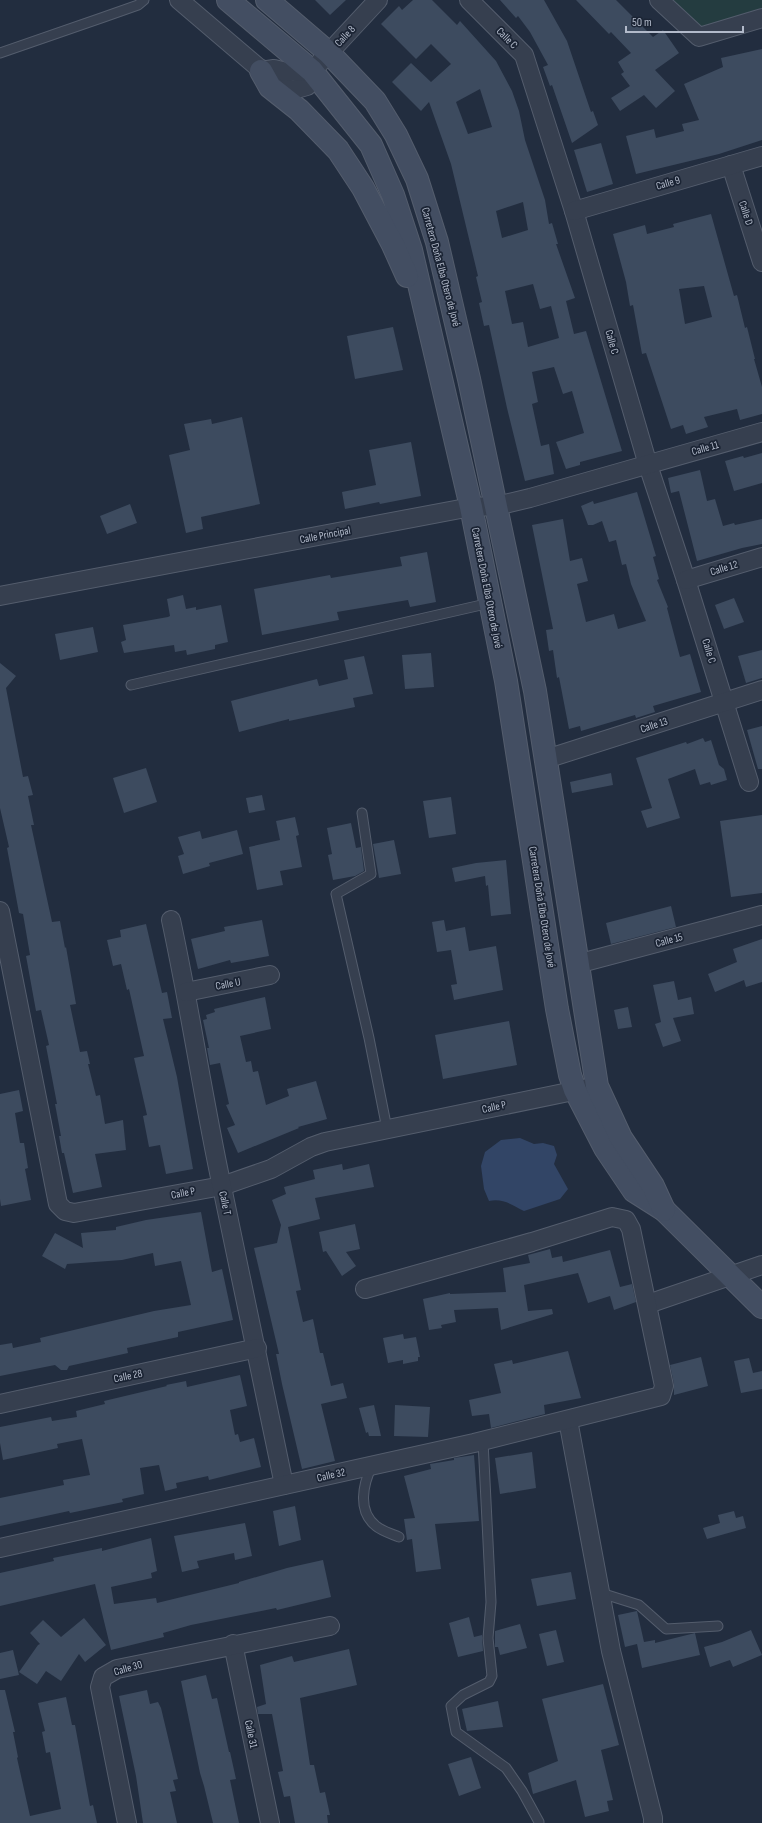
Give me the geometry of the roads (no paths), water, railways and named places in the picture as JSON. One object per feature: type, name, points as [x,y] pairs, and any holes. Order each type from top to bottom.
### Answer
[{"type":"street","points":[[179,0],[261,71],[270,87],[298,110],[338,150],[363,188],[393,245],[407,278],[424,303]]},
{"type":"street","name":"Carretera Doña Elba Otero de Jové","points":[[228,0],[312,71],[370,145],[396,202],[411,250],[471,507],[518,755],[557,1009],[575,1090],[605,1148],[634,1191],[664,1210],[728,1276],[762,1307]]},
{"type":"street","name":"Carretera Doña Elba Otero de Jové","points":[[267,0],[329,53],[375,101],[396,135],[417,178],[437,242],[469,379],[535,691],[597,1086],[621,1138],[653,1186],[664,1210]]},
{"type":"street","name":"Calle 8","points":[[261,71],[280,86],[293,90],[307,86],[312,71],[378,0]]},
{"type":"street","name":"Calle C","points":[[469,0],[524,55],[574,211],[648,465],[725,702],[749,782]]},
{"type":"street","points":[[659,0],[699,37],[762,18]]},
{"type":"street","name":"Calle 9","points":[[574,211],[762,156]]},
{"type":"street","name":"Calle D","points":[[731,165],[762,262]]},
{"type":"street","name":"Calle 11","points":[[648,465],[762,432]]},
{"type":"street","name":"Calle Principal","points":[[0,596],[471,507],[496,506],[648,465]]},
{"type":"street","name":"Calle 12","points":[[686,580],[762,557]]},
{"type":"street","name":"Calle 13","points":[[546,759],[762,690]]},
{"type":"street","name":"Calle P","points":[[0,911],[58,1204],[65,1211],[74,1213],[222,1186],[271,1169],[311,1147],[325,1142],[597,1086]]},
{"type":"street","name":"Calle 15","points":[[577,964],[762,915]]},
{"type":"street","name":"Calle T","points":[[171,920],[222,1186],[257,1348],[284,1486]]},
{"type":"street","name":"Calle U","points":[[186,992],[270,976]]},
{"type":"street","points":[[365,1289],[532,1242],[612,1217],[626,1220],[632,1230],[648,1304],[728,1276],[762,1266]]},
{"type":"street","name":"Calle 32","points":[[0,1548],[483,1441],[661,1396],[664,1386],[648,1304]]},
{"type":"street","name":"Calle 28","points":[[0,1404],[257,1348]]},
{"type":"street","points":[[568,1420],[611,1650],[653,1818],[652,1823]]},
{"type":"street","name":"Calle 30","points":[[127,1823],[100,1687],[103,1677],[117,1669],[233,1644],[330,1626]]},
{"type":"street","name":"Calle 31","points":[[233,1644],[270,1823]]},
{"type":"lane","points":[[0,53],[104,18],[138,5],[144,0]]},
{"type":"lane","points":[[131,685],[490,604]]},
{"type":"lane","points":[[362,813],[371,874],[336,894],[369,1038],[387,1129]]},
{"type":"lane","points":[[483,1441],[491,1602],[488,1638],[492,1676],[489,1682],[463,1695],[451,1706],[456,1732],[506,1768],[539,1822]]},
{"type":"lane","points":[[372,1466],[365,1480],[363,1498],[366,1513],[376,1526],[399,1537]]},
{"type":"lane","points":[[601,1593],[639,1604],[666,1629],[718,1626]]},
{"type":"water","points":[[520,1138],[534,1144],[543,1143],[554,1146],[557,1155],[554,1164],[568,1189],[560,1199],[524,1211],[503,1201],[489,1201],[484,1189],[481,1166],[485,1152],[501,1140]]}]
